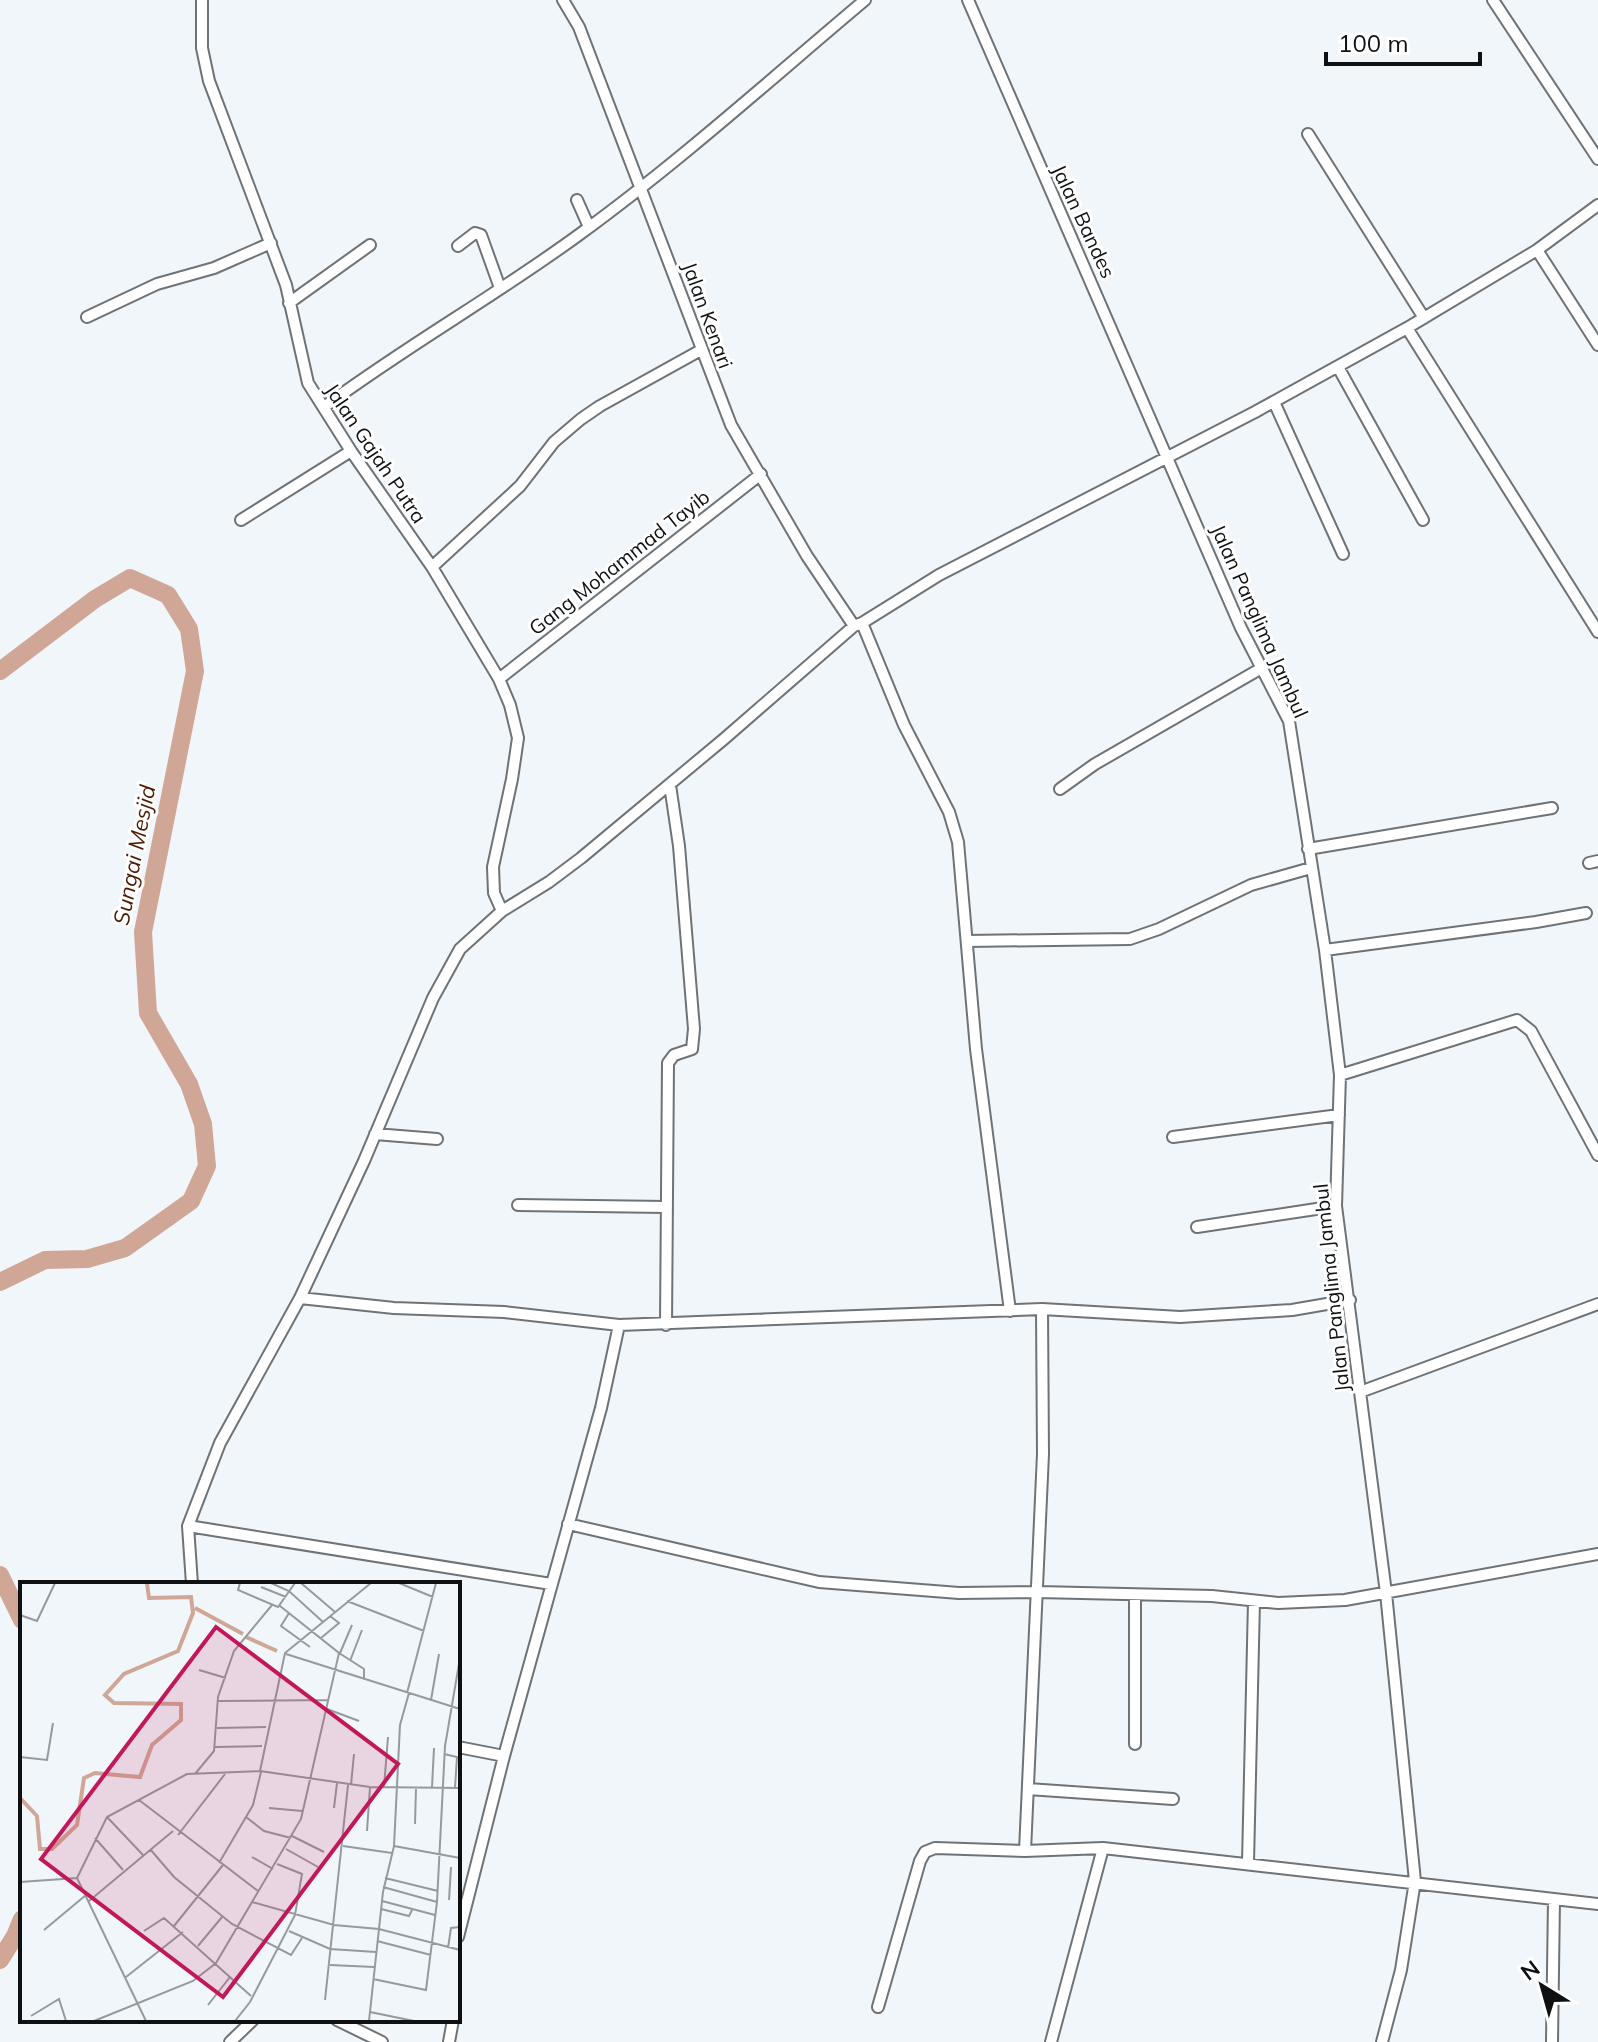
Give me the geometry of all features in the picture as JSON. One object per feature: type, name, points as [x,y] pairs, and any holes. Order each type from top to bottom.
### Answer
[{"type":"street","name":"Jalan Gajah Putra","points":[[202,0],[202,48],[209,81],[271,243],[308,383],[432,567],[499,679],[510,705],[518,738],[493,867],[494,893],[502,911]]},
{"type":"street","name":"Jalan Kenari","points":[[563,0],[579,27],[731,425],[807,556],[858,625],[949,812],[960,856],[976,1049],[1010,1311]]},
{"type":"street","points":[[324,407],[589,227],[865,0]]},
{"type":"street","name":"Jalan Bandes","points":[[968,0],[1167,458]]},
{"type":"street","points":[[1493,0],[1598,159]]},
{"type":"street","points":[[1308,134],[1424,318]]},
{"type":"street","points":[[577,200],[589,227]]},
{"type":"street","points":[[192,1582],[188,1526],[220,1443],[300,1298],[433,998],[460,949],[474,933],[502,911],[549,882],[670,785],[858,625],[939,575],[1338,367],[1537,250],[1597,209]]},
{"type":"street","points":[[458,246],[475,233],[481,235],[500,288]]},
{"type":"street","points":[[87,317],[157,284],[214,268],[271,243]]},
{"type":"street","points":[[289,303],[370,245]]},
{"type":"street","points":[[1537,250],[1598,345]]},
{"type":"street","points":[[1407,328],[1598,632]]},
{"type":"street","points":[[432,567],[520,486],[554,442],[581,419],[701,350]]},
{"type":"street","points":[[1338,367],[1423,520]]},
{"type":"street","points":[[1274,402],[1343,554]]},
{"type":"street","points":[[241,520],[351,451]]},
{"type":"street","name":"Jalan Panglima Jambul","points":[[1167,458],[1260,669],[1289,721],[1325,950],[1340,1075],[1336,1206],[1386,1593],[1415,1881],[1401,1970],[1382,2042]]},
{"type":"street","name":"Gang Mohammad Tayib","points":[[499,679],[761,474]]},
{"type":"street","points":[[1060,789],[1095,764],[1260,669]]},
{"type":"street","points":[[666,1325],[668,1063],[674,1055],[692,1049],[694,1029],[679,846],[670,785]]},
{"type":"street","points":[[1308,849],[1552,808]]},
{"type":"street","points":[[967,941],[1130,939],[1159,929],[1251,885],[1311,868]]},
{"type":"street","points":[[1325,950],[1586,913]]},
{"type":"street","points":[[1340,1075],[1517,1020],[1531,1031],[1598,1155]]},
{"type":"street","points":[[1173,1137],[1339,1115]]},
{"type":"street","points":[[375,1134],[437,1139]]},
{"type":"street","points":[[518,1205],[666,1207]]},
{"type":"street","points":[[1197,1227],[1336,1206]]},
{"type":"street","points":[[300,1298],[394,1308],[504,1312],[619,1325],[1042,1309],[1180,1317],[1292,1310],[1350,1300]]},
{"type":"street","points":[[1360,1392],[1598,1304]]},
{"type":"street","points":[[1025,1851],[1043,1454],[1042,1309]]},
{"type":"street","points":[[460,1929],[504,1756],[601,1408],[619,1325]]},
{"type":"street","points":[[568,1524],[819,1582],[959,1593],[1212,1596],[1254,1601],[1326,1602],[1598,1554]]},
{"type":"street","points":[[188,1526],[551,1584]]},
{"type":"street","points":[[1135,1595],[1135,1744]]},
{"type":"street","points":[[1248,1863],[1254,1601]]},
{"type":"street","points":[[460,1747],[504,1756]]},
{"type":"street","points":[[1028,1789],[1173,1799]]},
{"type":"street","points":[[878,2007],[920,1861],[925,1852],[935,1848],[1025,1851],[1103,1848],[1598,1904]]},
{"type":"street","points":[[1051,2042],[1103,1848]]},
{"type":"street","points":[[1552,2042],[1554,1900]]},
{"type":"street","points":[[230,2042],[251,2022]]},
{"type":"street","points":[[341,2022],[382,2042]]},
{"type":"street","points":[[449,2042],[453,2022]]},
{"type":"waterway","name":"Sungai Mesjid","points":[[0,671],[95,599],[130,578],[168,595],[189,629],[195,671],[143,932],[148,1013],[189,1084],[203,1124],[207,1166],[191,1201],[125,1248],[87,1259],[45,1260],[0,1282]]},
{"type":"waterway","name":"Sungai Mesjid","points":[[0,1575],[20,1616]]},
{"type":"waterway","name":"Sungai Mesjid","points":[[0,1960],[20,1924]]}]
